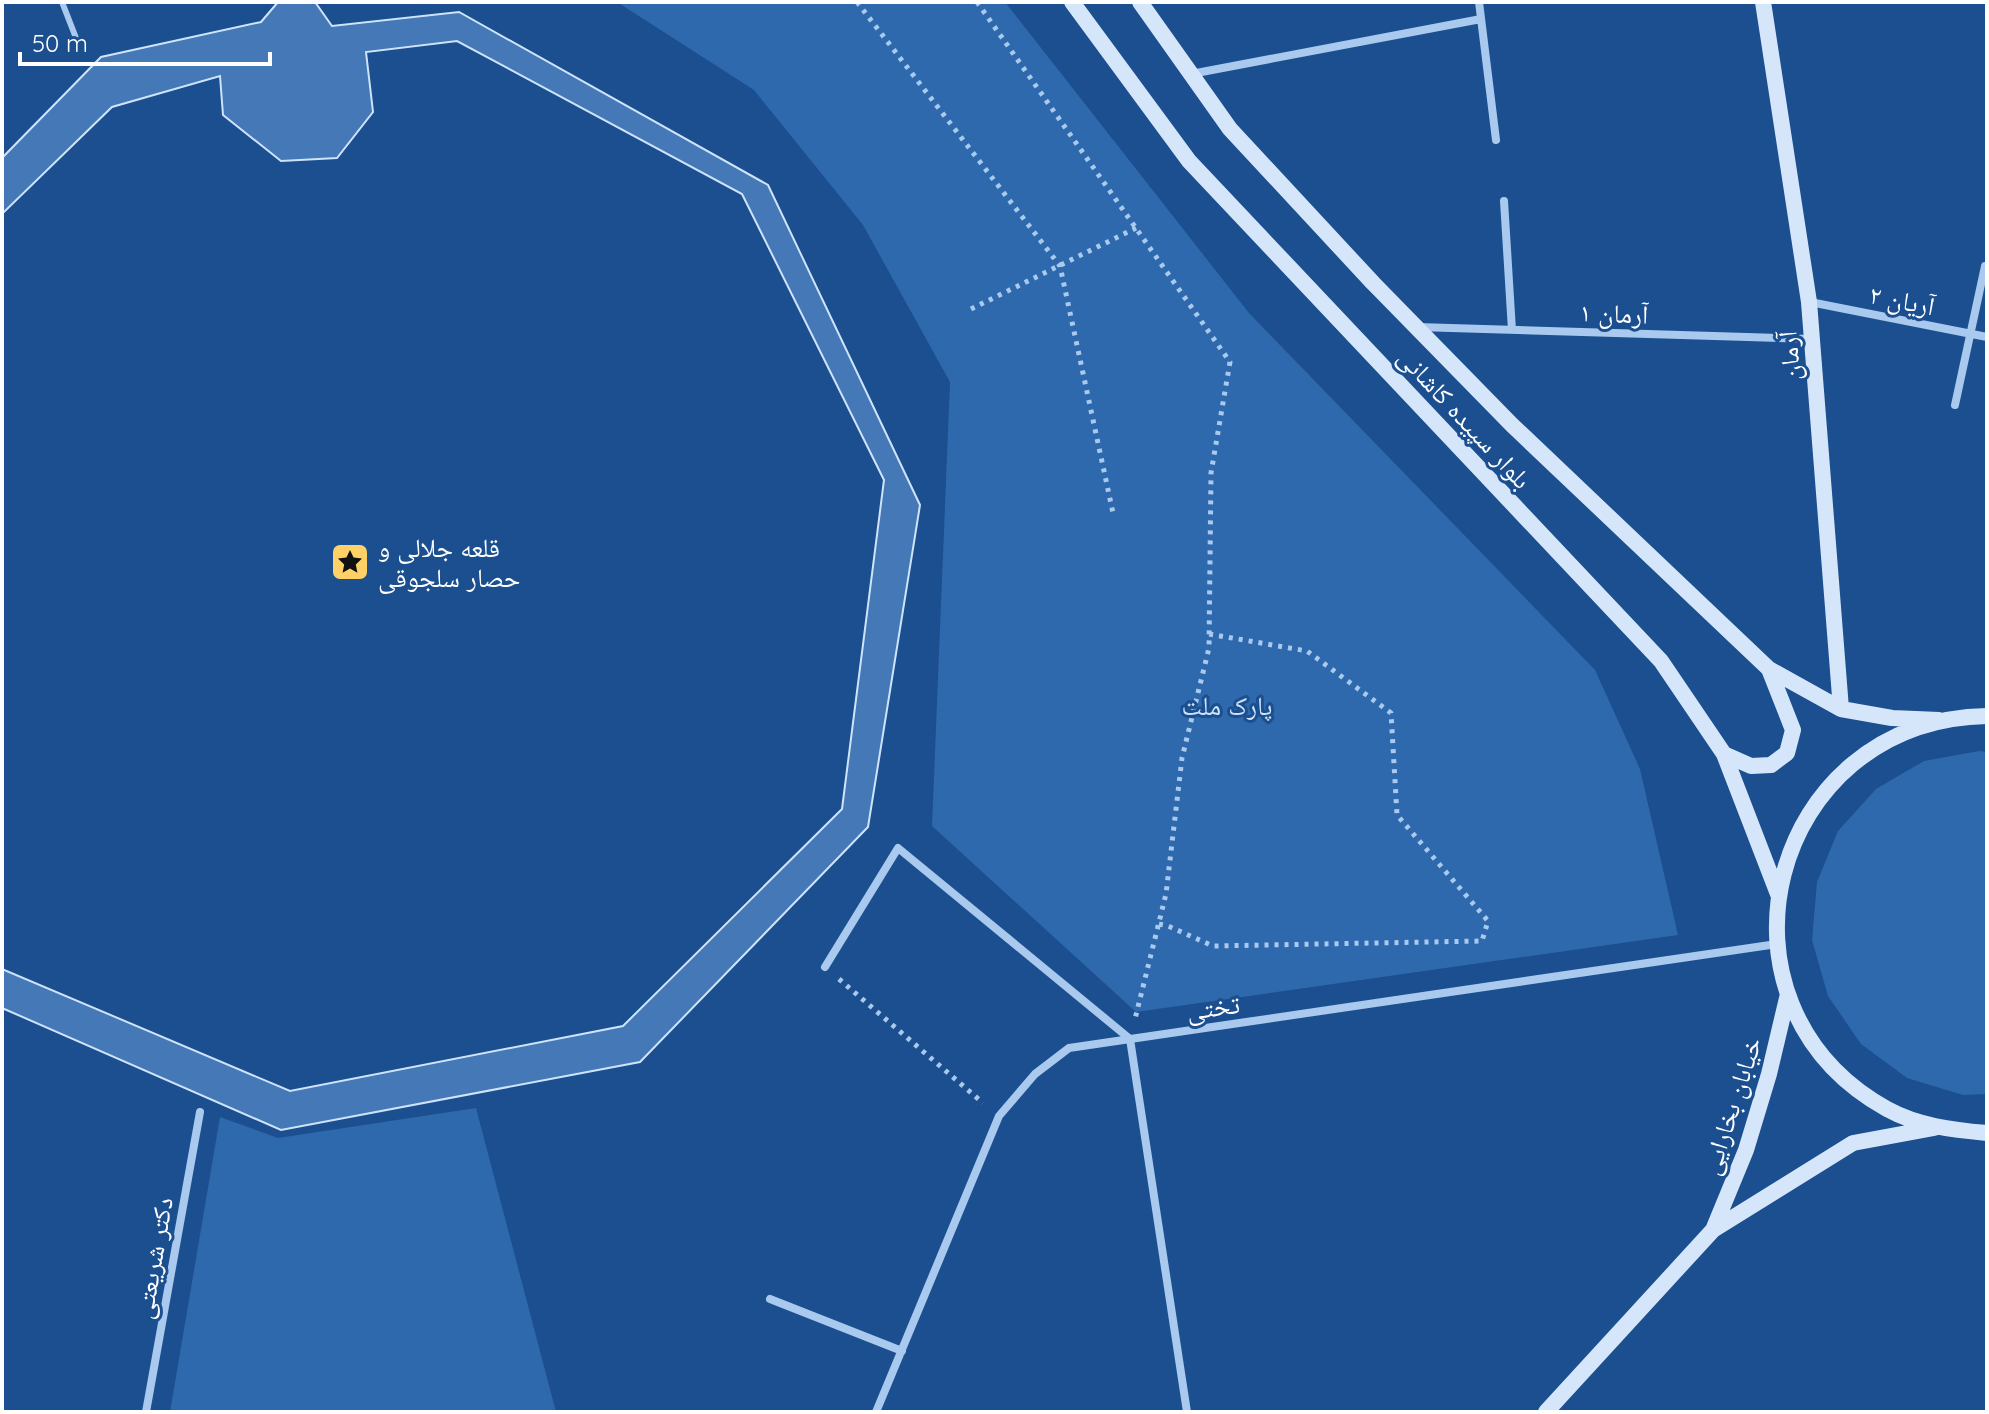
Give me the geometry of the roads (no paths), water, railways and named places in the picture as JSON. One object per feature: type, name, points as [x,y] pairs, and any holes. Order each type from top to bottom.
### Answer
[{"type":"main road","name":"بلوار سپیده کاشانی","points":[[1072,2],[1189,161],[1661,661],[1724,754],[1778,894]]},
{"type":"main road","name":"بلوار سپیده کاشانی","points":[[1140,2],[1230,129],[1415,327],[1512,425],[1769,669],[1841,709],[1892,718],[1939,720]]},
{"type":"main road","name":"آرمان","points":[[1763,2],[1809,302],[1841,709]]},
{"type":"main road","points":[[1724,754],[1751,766],[1771,765],[1787,753],[1793,730],[1769,669]]},
{"type":"main road","points":[[1987,716],[1939,720],[1880,743],[1831,782],[1796,834],[1778,894],[1777,944],[1788,994],[1811,1040],[1845,1080],[1888,1110],[1936,1128],[1987,1133]]},
{"type":"main road","name":"خیابان بخارایی","points":[[1713,1230],[1746,1150],[1769,1074],[1788,994]]},
{"type":"main road","name":"خیابان بخارایی","points":[[1546,1412],[1713,1230],[1853,1143],[1936,1128]]},
{"type":"street","points":[[1479,2],[1496,140]]},
{"type":"street","points":[[1191,74],[1481,19]]},
{"type":"street","points":[[1504,201],[1512,330]]},
{"type":"street","points":[[1955,405],[1985,266]]},
{"type":"street","name":"آریان ۲","points":[[1809,302],[1987,337]]},
{"type":"street","name":"آرمان ۱","points":[[1415,327],[1812,339]]},
{"type":"street","points":[[825,967],[898,848],[1130,1039],[1187,1412]]},
{"type":"street","name":"تختی","points":[[876,1412],[999,1116],[1035,1074],[1069,1048],[1777,944]]},
{"type":"street","name":"دکتر شریعتی","points":[[146,1412],[200,1112]]},
{"type":"street","points":[[770,1299],[902,1351]]},
{"type":"lane","points":[[62,2],[76,38]]},
{"type":"place","name":"قلعه جلالی و حصار سلجوقی","points":[[350,562]]},
{"type":"park label","name":"پارک ملت","points":[[1227,705]]}]
